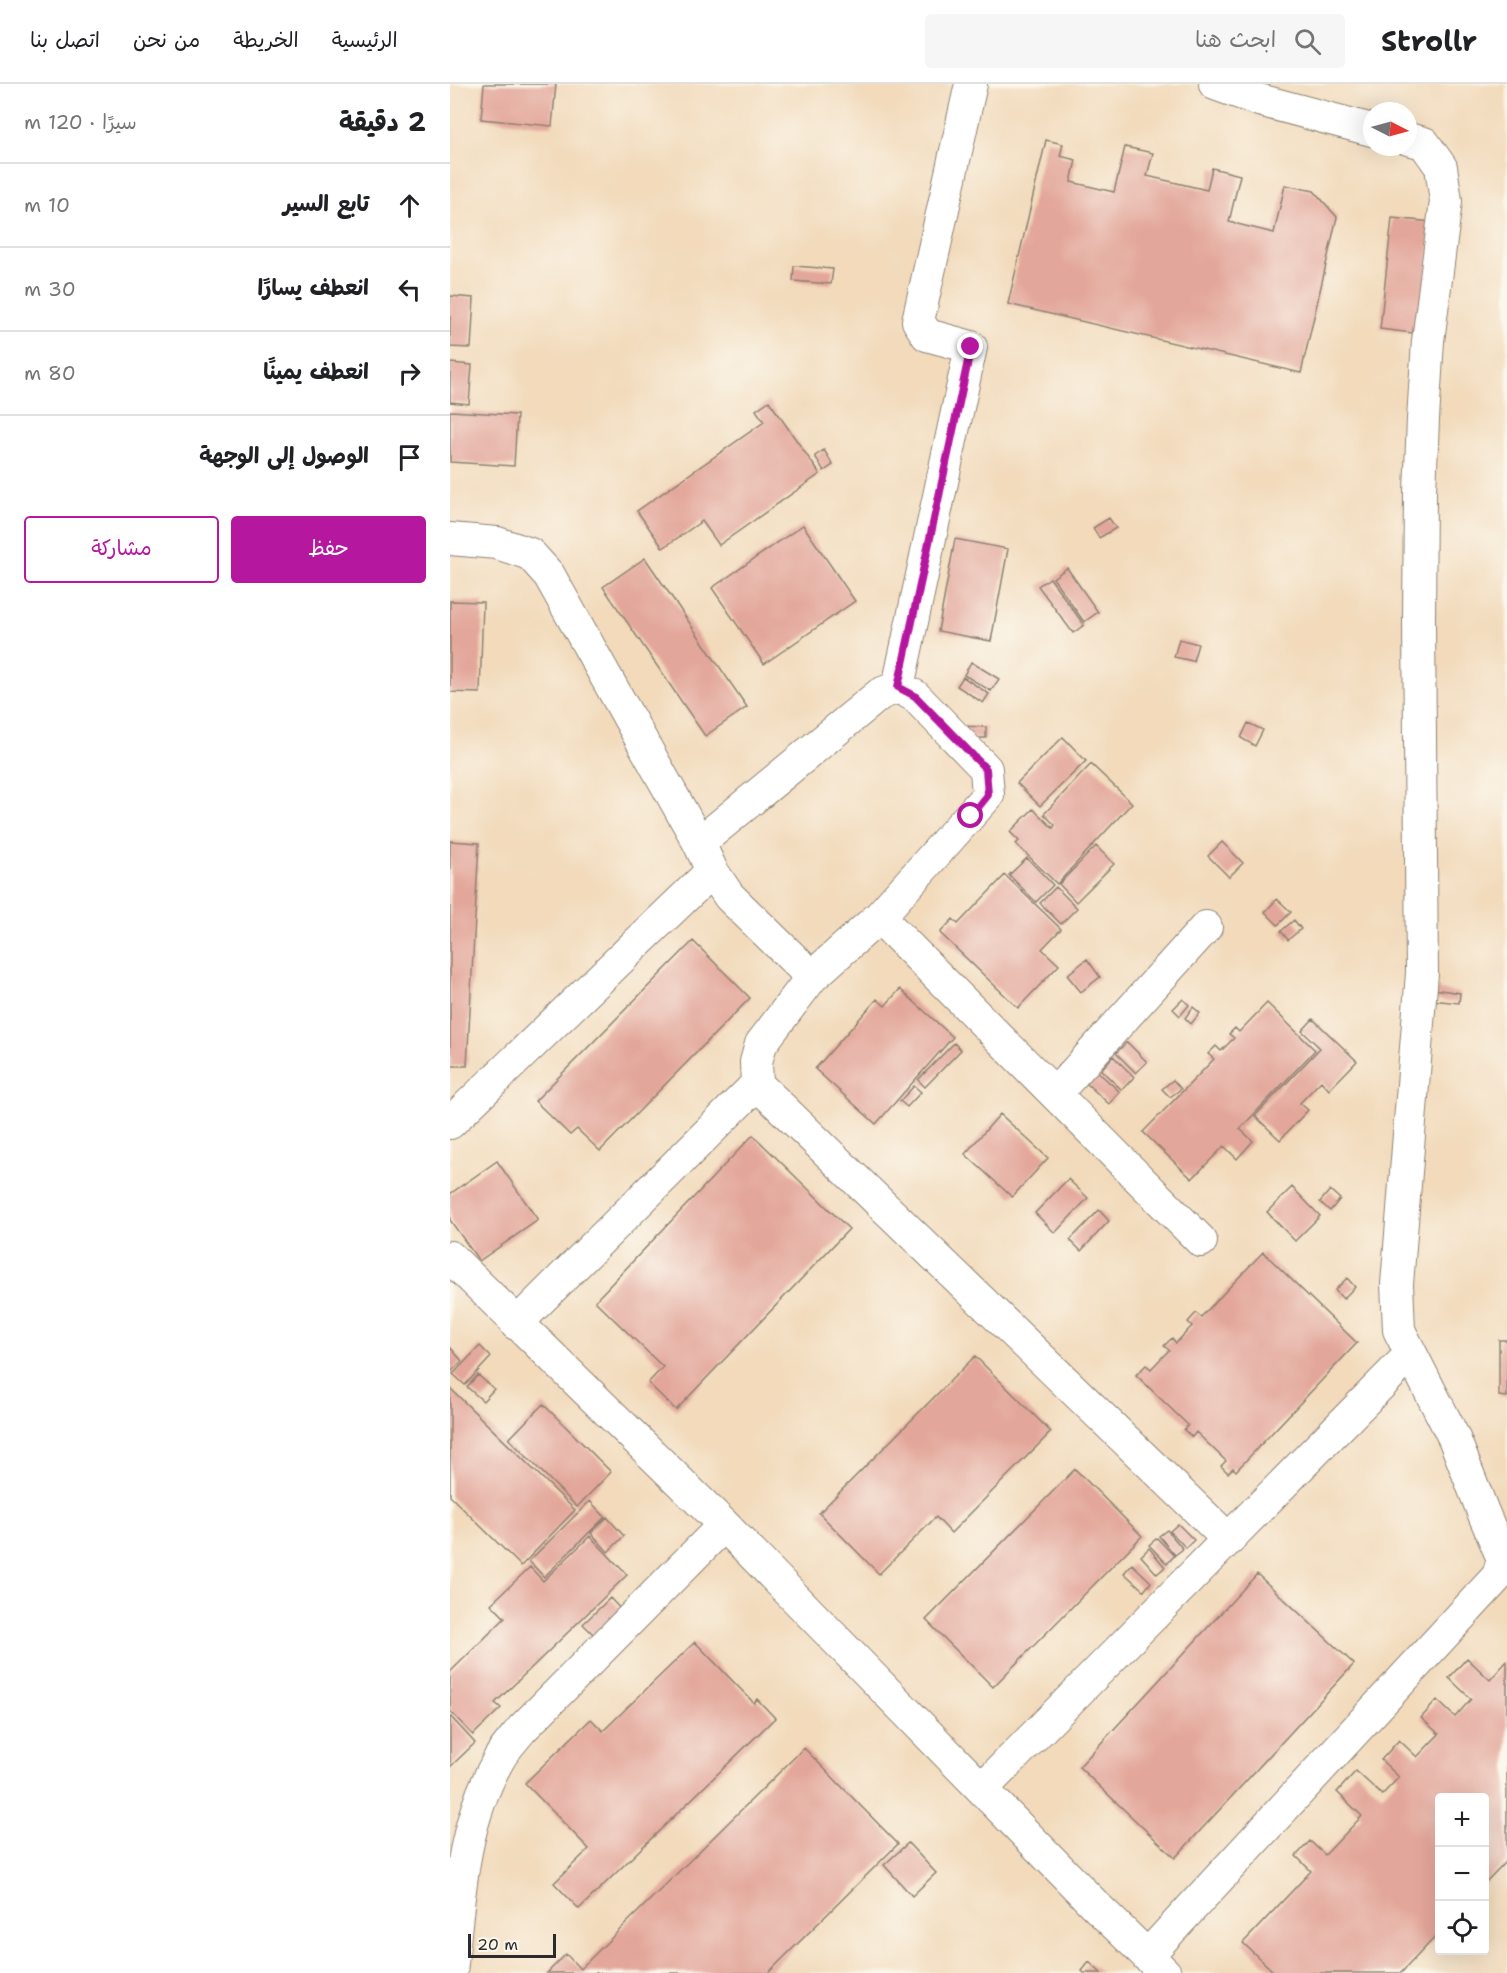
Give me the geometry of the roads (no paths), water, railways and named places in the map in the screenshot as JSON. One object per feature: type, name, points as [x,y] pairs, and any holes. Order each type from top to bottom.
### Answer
[{"type":"street","points":[[898,687],[971,347],[927,335],[918,321],[971,84]]},
{"type":"street","points":[[1215,84],[1259,100],[1363,128]]},
{"type":"street","points":[[450,1257],[724,1525],[1156,1965],[1498,1576],[1503,1559],[1454,1437],[1399,1330],[1398,1284],[1422,973],[1420,481],[1428,341],[1446,201],[1441,167],[1424,143],[1417,141]]},
{"type":"street","points":[[450,539],[497,543],[519,550],[530,554],[549,575],[699,843],[712,871],[729,896],[812,977]]},
{"type":"street","points":[[699,843],[880,694],[898,687],[915,696],[986,769],[988,795],[879,917],[812,977],[761,1044],[756,1062],[758,1084],[1229,1540]]},
{"type":"street","points":[[450,1123],[712,871]]},
{"type":"street","points":[[879,917],[1201,1241]]},
{"type":"street","points":[[1055,1094],[1206,927]]},
{"type":"street","points":[[516,1324],[758,1084]]},
{"type":"street","points":[[982,1789],[1411,1354]]},
{"type":"street","points":[[451,1973],[465,1850],[480,1798],[500,1758],[522,1729],[724,1525]]}]
